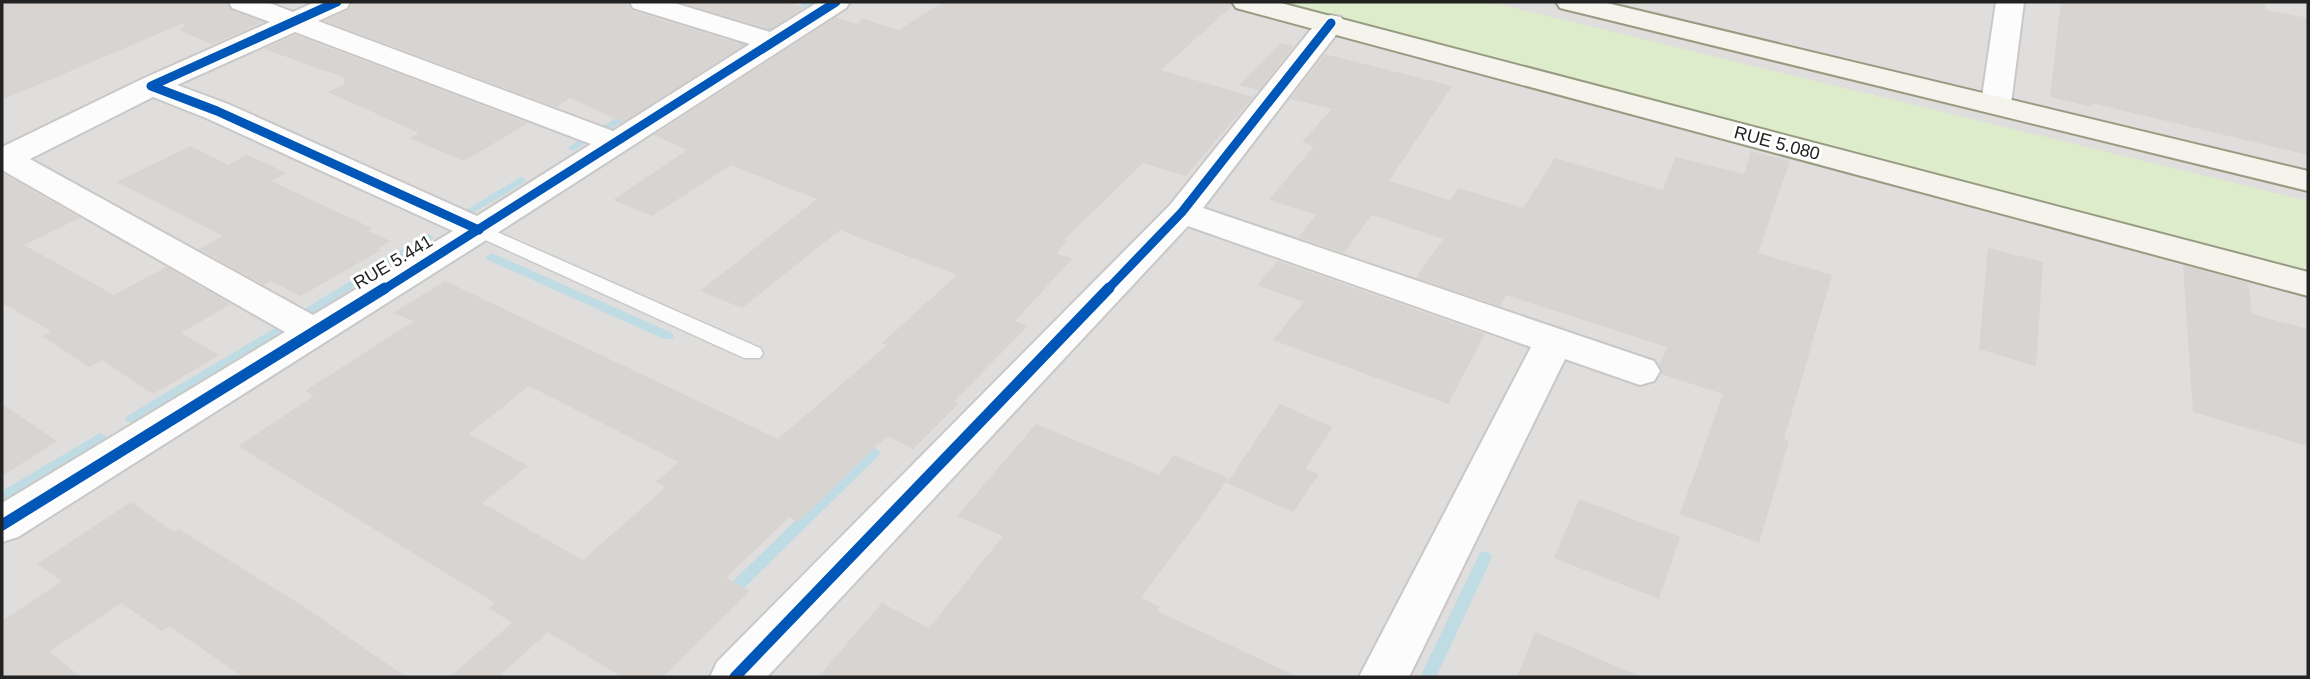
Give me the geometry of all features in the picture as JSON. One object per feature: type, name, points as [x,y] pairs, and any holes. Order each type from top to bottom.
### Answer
[{"type":"main road","name":"RUE 5.080","points":[[1245,2],[2308,284]]},
{"type":"main road","points":[[1570,2],[2308,181]]},
{"type":"street","points":[[242,2],[616,143]]},
{"type":"street","points":[[3,159],[152,86],[337,2]]},
{"type":"street","points":[[643,2],[774,42]]},
{"type":"street","name":"RUE 5.441","points":[[2,525],[480,230],[836,2]]},
{"type":"street","points":[[1996,104],[2010,2]]},
{"type":"street","points":[[735,677],[1182,212],[1331,23]]},
{"type":"street","points":[[152,86],[217,111],[480,230]]},
{"type":"street","points":[[3,159],[313,332]]},
{"type":"street","points":[[1182,212],[1640,371]]},
{"type":"street","points":[[1384,677],[1554,341]]},
{"type":"lane","points":[[480,230],[752,353]]},
{"type":"shaded area","points":[[2,2],[2308,2],[2308,677],[2,677]]},
{"type":"green space","points":[[1276,2],[1490,2],[2308,201],[2308,270]]},
{"type":"building","points":[[2,2],[226,2],[231,10],[263,22],[213,44],[180,31],[186,22],[2,100]]},
{"type":"building","points":[[353,2],[627,2],[632,11],[744,45],[623,122],[570,98],[556,107],[325,21],[348,10]]},
{"type":"building","points":[[679,2],[786,2],[804,7],[770,29]]},
{"type":"building","points":[[943,2],[1229,2],[1232,6],[1161,70],[1253,97],[1186,176],[1143,163],[1064,240],[1067,242],[1056,253],[1072,259],[1015,321],[1028,326],[953,402],[958,404],[913,449],[887,436],[798,522],[789,517],[726,578],[750,591],[663,677],[622,677],[548,632],[498,677],[449,677],[512,623],[489,608],[495,603],[238,446],[314,396],[305,391],[414,321],[393,313],[445,281],[778,439],[887,345],[882,343],[957,275],[840,230],[742,308],[700,291],[817,199],[731,165],[652,216],[613,200],[687,150],[654,135],[836,17],[856,24],[863,19],[899,30]],"holes":[[[529,386],[679,462],[656,482],[666,487],[583,560],[482,503],[528,466],[469,434]]]},
{"type":"building","points":[[2061,2],[2264,2],[2266,10],[2308,18],[2308,155],[2092,103],[2092,107],[2050,97]]},
{"type":"building","points":[[295,35],[528,123],[464,161],[409,138],[419,133],[328,92],[345,84],[343,77],[264,49]]},
{"type":"building","points":[[1281,43],[1294,46],[1259,90],[1239,85]]},
{"type":"building","points":[[1325,54],[1452,86],[1389,181],[1450,200],[1459,188],[1523,208],[1555,158],[1663,190],[1675,157],[1744,174],[1751,151],[1790,161],[1758,253],[1832,275],[1784,439],[1789,441],[1759,543],[1680,514],[1723,394],[1661,374],[1659,365],[1667,347],[1506,295],[1500,306],[1416,278],[1443,239],[1372,215],[1344,253],[1298,237],[1316,215],[1269,200],[1314,146],[1302,142],[1332,109],[1290,99]]},
{"type":"building","points":[[190,146],[228,165],[247,155],[287,173],[271,181],[372,228],[368,231],[390,241],[378,248],[381,250],[301,296],[271,281],[264,285],[199,249],[223,236],[117,182]]},
{"type":"building","points":[[2,173],[80,218],[24,245],[114,295],[166,267],[231,304],[181,333],[219,355],[153,394],[102,360],[89,367],[42,336],[51,331],[2,303]]},
{"type":"building","points":[[1988,248],[2043,262],[2036,366],[1979,349]]},
{"type":"building","points":[[1278,261],[1485,334],[1448,404],[1273,340],[1304,302],[1257,285]]},
{"type":"building","points":[[2183,265],[2248,283],[2252,314],[2308,329],[2308,446],[2193,412]]},
{"type":"building","points":[[2,404],[57,441],[2,476]]},
{"type":"building","points":[[1280,404],[1333,427],[1305,469],[1319,474],[1293,512],[1227,483]]},
{"type":"building","points":[[1036,424],[1159,475],[1174,455],[1229,478],[1141,598],[1160,607],[1157,611],[1298,677],[818,677],[882,603],[929,628],[1003,536],[957,516]]},
{"type":"building","points":[[1579,499],[1680,537],[1659,599],[1554,558]]},
{"type":"building","points":[[131,502],[174,532],[179,529],[306,608],[406,677],[243,677],[169,626],[162,631],[121,603],[49,652],[81,677],[2,677],[2,621],[62,581],[37,564]]},
{"type":"building","points":[[1535,632],[1642,677],[1517,677]]},
{"type":"waterway","points":[[804,6],[811,2]]},
{"type":"waterway","points":[[743,44],[781,20]]},
{"type":"waterway","points":[[600,131],[633,111]]},
{"type":"waterway","points":[[573,148],[586,140],[574,135]]},
{"type":"waterway","points":[[464,214],[521,180]]},
{"type":"waterway","points":[[309,310],[428,237]]},
{"type":"waterway","points":[[492,257],[668,336]]},
{"type":"waterway","points":[[132,419],[275,332]]},
{"type":"waterway","points":[[2,498],[100,438]]},
{"type":"waterway","points":[[733,590],[873,453]]},
{"type":"waterway","points":[[1428,677],[1485,557]]},
{"type":"cycle path","points":[[337,2],[151,86],[217,111],[479,230]]},
{"type":"cycle path","points":[[2,525],[479,230],[836,2]]},
{"type":"cycle path","points":[[735,677],[1182,212],[1331,23]]}]
